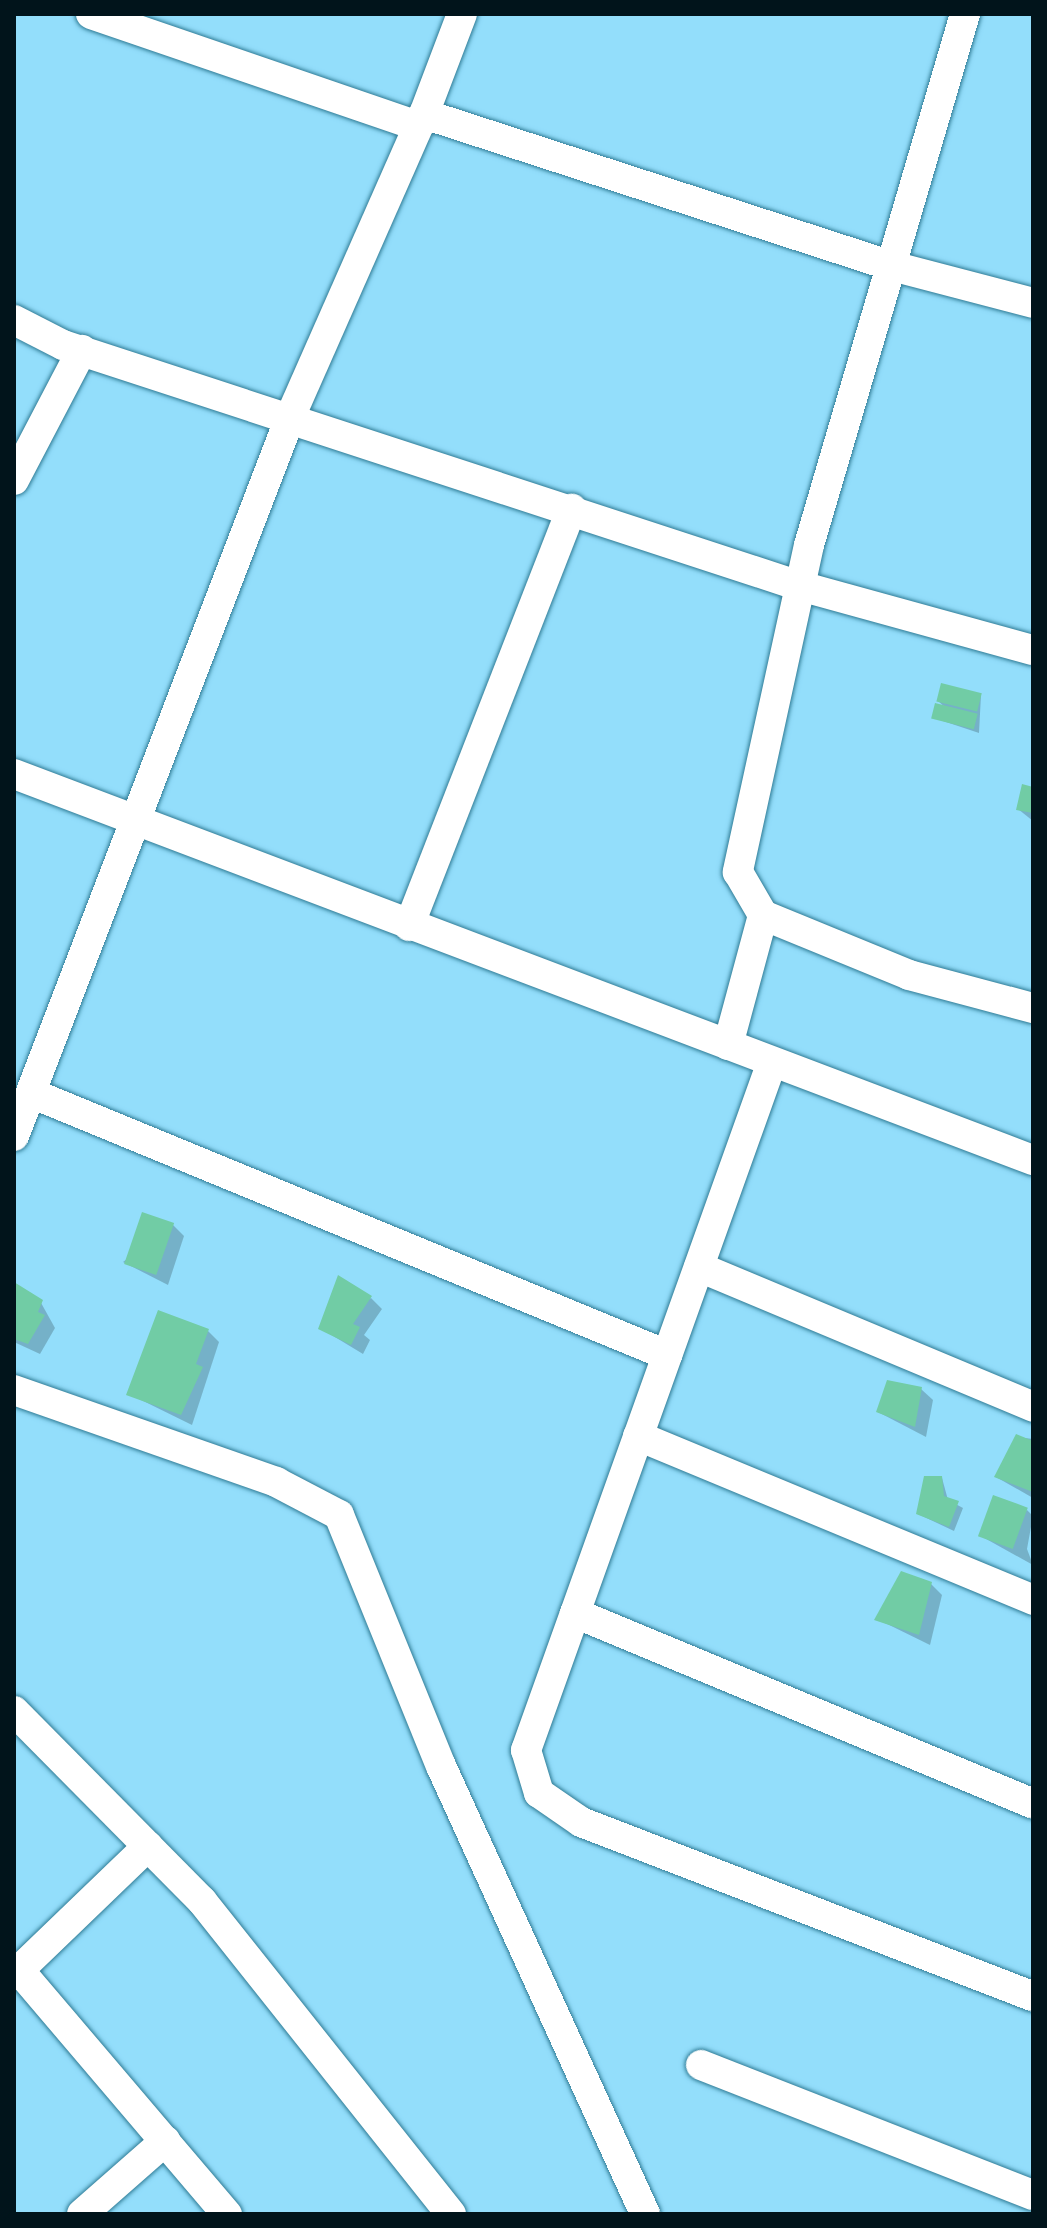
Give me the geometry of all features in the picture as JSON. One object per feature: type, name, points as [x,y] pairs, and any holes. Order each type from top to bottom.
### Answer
[{"type":"street","points":[[91,14],[892,266],[1033,303]]},
{"type":"street","points":[[14,1136],[24,1101],[137,823],[291,415],[421,120],[462,14]]},
{"type":"street","points":[[965,14],[800,586],[738,872],[763,915],[909,975],[1033,1008]]},
{"type":"street","points":[[14,320],[82,350],[291,415],[800,586],[1033,650]]},
{"type":"street","points":[[14,480],[82,350]]},
{"type":"street","points":[[409,926],[572,509]]},
{"type":"street","points":[[14,774],[1033,1160]]},
{"type":"street","points":[[728,1045],[763,915]]},
{"type":"street","points":[[772,1062],[526,1750],[539,1793],[581,1822],[1033,1996]]},
{"type":"street","points":[[24,1101],[667,1355]]},
{"type":"street","points":[[699,1267],[1033,1407]]},
{"type":"street","points":[[14,1390],[276,1482],[339,1515],[441,1766],[645,2214]]},
{"type":"street","points":[[638,1436],[1033,1600]]},
{"type":"street","points":[[575,1613],[1033,1804]]},
{"type":"street","points":[[14,1711],[202,1901],[451,2214]]},
{"type":"street","points":[[148,1846],[16,1972],[227,2214]]},
{"type":"street","points":[[701,2065],[1033,2195]]},
{"type":"street","points":[[82,2214],[165,2141]]},
{"type":"building","points":[[941,683],[982,693],[977,712],[936,701]]},
{"type":"building","points":[[935,703],[978,714],[974,729],[931,719]]},
{"type":"building","points":[[1022,784],[1033,787],[1033,813],[1016,810]]},
{"type":"building","points":[[142,1212],[174,1223],[156,1275],[124,1264]]},
{"type":"building","points":[[338,1275],[372,1296],[353,1324],[360,1327],[351,1345],[318,1329]]},
{"type":"building","points":[[14,1282],[43,1300],[38,1312],[45,1315],[28,1344],[14,1339]]},
{"type":"building","points":[[158,1310],[209,1329],[196,1364],[203,1367],[181,1415],[126,1395]]},
{"type":"building","points":[[887,1380],[922,1387],[915,1427],[876,1412]]},
{"type":"building","points":[[1016,1434],[1033,1441],[1033,1492],[994,1477]]},
{"type":"building","points":[[924,1476],[942,1476],[944,1496],[959,1501],[949,1527],[916,1514]]},
{"type":"building","points":[[993,1495],[1028,1508],[1013,1549],[978,1536]]},
{"type":"building","points":[[901,1571],[932,1582],[919,1635],[874,1620]]}]
